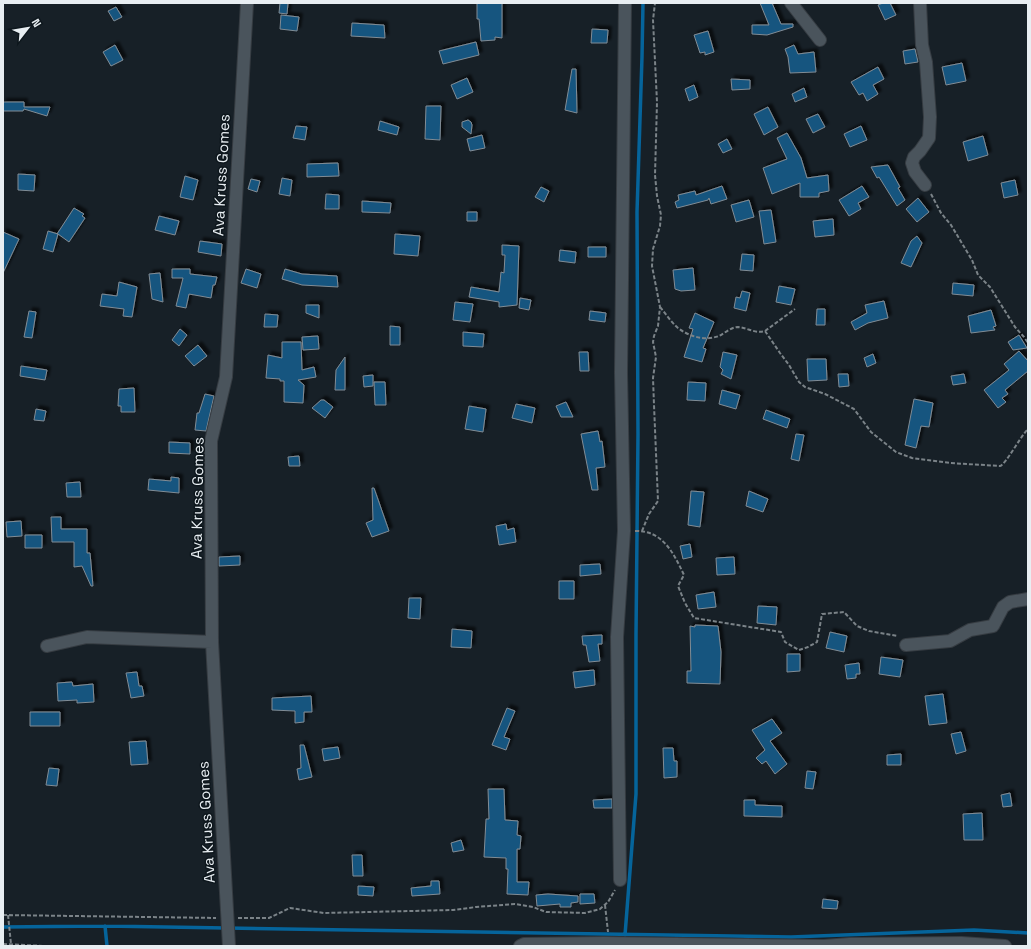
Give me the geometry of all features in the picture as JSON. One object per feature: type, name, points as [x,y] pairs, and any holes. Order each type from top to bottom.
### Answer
[{"type":"street","name":"Ava Kruss Gomes","points":[[228,946],[212,642],[211,442],[226,377],[247,3]]},
{"type":"street","points":[[620,880],[618,637],[624,531],[621,365],[625,3]]},
{"type":"street","points":[[792,3],[820,40]]},
{"type":"street","points":[[920,3],[922,45],[926,62],[930,117],[929,138],[914,157],[912,163],[915,172],[925,185]]},
{"type":"street","points":[[906,645],[950,641],[970,630],[993,626],[1003,607],[1010,602],[1028,599]]},
{"type":"street","points":[[47,646],[87,637],[212,642]]},
{"type":"street","points":[[520,946],[524,944],[824,946],[850,944],[961,943],[1005,946]]},
{"type":"path","points":[[655,3],[653,20],[657,102],[655,175],[661,215],[660,226],[654,241],[652,266],[660,307],[658,326],[654,336],[656,357],[653,378],[658,501],[649,514],[642,531],[660,538],[675,557],[684,575],[678,586],[685,603],[694,618],[781,632],[785,642],[799,650],[817,642],[822,614],[844,612],[857,626],[869,631],[898,636],[906,645]]},
{"type":"path","points":[[925,185],[941,213],[951,225],[972,260],[978,275],[990,287],[1015,327],[1028,343]]},
{"type":"path","points":[[660,307],[678,328],[698,338],[706,339],[718,336],[738,327],[760,332],[765,331],[795,309]]},
{"type":"path","points":[[765,331],[789,364],[799,382],[805,387],[825,394],[854,409],[871,432],[896,452],[912,458],[950,463],[1000,466],[1004,464],[1028,429]]},
{"type":"path","points":[[237,918],[269,918],[290,908],[324,914],[453,910],[476,906],[515,904],[533,907],[546,912],[585,913],[600,909],[605,905],[613,895],[620,880]]},
{"type":"path","points":[[605,905],[608,929]]},
{"type":"path","points":[[3,915],[221,918]]},
{"type":"path","points":[[8,915],[11,944]]},
{"type":"path","points":[[3,944],[45,946]]},
{"type":"building","points":[[280,3],[288,3],[287,14],[279,13]]},
{"type":"building","points":[[477,3],[502,3],[502,38],[495,37],[495,40],[481,41],[479,19],[477,19]]},
{"type":"building","points":[[760,3],[772,3],[781,24],[793,24],[793,27],[767,35],[752,34],[752,25],[769,25]]},
{"type":"building","points":[[890,3],[896,15],[885,20],[878,5]]},
{"type":"building","points":[[116,7],[122,17],[114,21],[108,11]]},
{"type":"building","points":[[281,15],[299,17],[297,31],[280,29]]},
{"type":"building","points":[[352,23],[384,25],[385,38],[351,36]]},
{"type":"building","points":[[592,29],[608,30],[607,43],[591,43]]},
{"type":"building","points":[[708,31],[714,52],[705,55],[705,52],[700,53],[694,35]]},
{"type":"building","points":[[476,42],[479,55],[443,64],[439,51]]},
{"type":"building","points":[[115,45],[123,60],[111,66],[103,52]]},
{"type":"building","points":[[794,45],[798,54],[814,52],[816,72],[790,73],[788,57],[785,49]]},
{"type":"building","points":[[915,49],[918,62],[905,64],[903,51]]},
{"type":"building","points":[[962,63],[966,81],[946,85],[942,67]]},
{"type":"building","points":[[878,67],[884,79],[873,85],[878,94],[867,101],[863,93],[859,95],[851,82]]},
{"type":"building","points":[[572,69],[576,69],[577,113],[565,110]]},
{"type":"building","points":[[467,78],[473,92],[457,99],[451,85]]},
{"type":"building","points":[[731,79],[750,80],[750,89],[732,90]]},
{"type":"building","points":[[694,85],[698,97],[689,101],[685,89]]},
{"type":"building","points":[[804,88],[807,97],[795,102],[792,94]]},
{"type":"building","points":[[3,102],[24,102],[24,107],[50,107],[47,116],[24,109],[23,111],[3,111]]},
{"type":"building","points":[[426,106],[441,106],[440,140],[425,139]]},
{"type":"building","points":[[768,107],[778,127],[764,135],[754,114]]},
{"type":"building","points":[[818,114],[825,127],[813,133],[806,119]]},
{"type":"building","points":[[468,120],[472,125],[471,134],[462,127],[462,122]]},
{"type":"building","points":[[380,121],[399,127],[397,135],[378,130]]},
{"type":"building","points":[[296,126],[307,127],[305,140],[293,138]]},
{"type":"building","points":[[861,126],[867,140],[850,147],[844,134]]},
{"type":"building","points":[[787,133],[801,158],[807,178],[828,175],[829,191],[819,193],[819,197],[800,197],[800,183],[772,194],[763,168],[787,159],[777,138]]},
{"type":"building","points":[[482,135],[485,148],[470,151],[467,139]]},
{"type":"building","points":[[983,136],[988,155],[968,161],[963,142]]},
{"type":"building","points":[[727,139],[732,149],[723,153],[718,144]]},
{"type":"building","points":[[338,163],[339,176],[307,177],[307,164]]},
{"type":"building","points":[[888,165],[905,200],[897,206],[871,167]]},
{"type":"building","points":[[18,174],[35,175],[34,191],[18,190]]},
{"type":"building","points":[[185,176],[198,180],[193,200],[180,197]]},
{"type":"building","points":[[282,178],[292,180],[290,196],[279,194]]},
{"type":"building","points":[[251,179],[260,181],[257,192],[248,189]]},
{"type":"building","points":[[1015,180],[1018,195],[1004,198],[1001,183]]},
{"type":"building","points":[[722,186],[727,199],[711,204],[709,198],[708,200],[677,208],[675,202],[679,200],[678,195],[695,191],[696,195]]},
{"type":"building","points":[[862,186],[869,197],[858,203],[861,209],[849,216],[839,200]]},
{"type":"building","points":[[541,187],[549,191],[544,202],[535,197]]},
{"type":"building","points":[[326,194],[339,195],[339,209],[325,209]]},
{"type":"building","points":[[918,198],[929,212],[917,222],[906,209]]},
{"type":"building","points":[[749,200],[754,217],[736,222],[731,205]]},
{"type":"building","points":[[362,201],[391,203],[390,213],[362,212]]},
{"type":"building","points":[[74,208],[84,214],[82,216],[85,218],[69,242],[58,234],[53,252],[43,249],[48,231],[57,234]]},
{"type":"building","points":[[771,210],[776,242],[764,244],[759,211]]},
{"type":"building","points":[[467,212],[477,212],[477,221],[467,221]]},
{"type":"building","points":[[159,216],[179,221],[175,235],[155,230]]},
{"type":"building","points":[[833,219],[834,235],[815,237],[813,221]]},
{"type":"building","points":[[3,232],[19,239],[3,273]]},
{"type":"building","points":[[395,234],[420,236],[418,256],[394,254]]},
{"type":"building","points":[[917,236],[922,243],[911,267],[901,263],[911,241]]},
{"type":"building","points":[[200,241],[222,244],[221,256],[198,252]]},
{"type":"building","points":[[502,245],[519,246],[517,305],[499,307],[499,302],[469,297],[471,287],[499,292],[501,272],[504,273],[505,255],[502,255]]},
{"type":"building","points":[[588,247],[606,247],[606,257],[588,257]]},
{"type":"building","points":[[560,250],[576,252],[575,263],[559,261]]},
{"type":"building","points":[[742,254],[754,255],[753,271],[740,270]]},
{"type":"building","points":[[693,268],[695,290],[681,291],[675,289],[673,270]]},
{"type":"building","points":[[172,269],[190,269],[190,274],[217,277],[215,285],[213,285],[211,298],[189,294],[186,308],[176,306],[183,278],[172,278]]},
{"type":"building","points":[[246,269],[261,274],[257,288],[241,283]]},
{"type":"building","points":[[285,269],[302,274],[337,276],[338,287],[302,285],[282,279]]},
{"type":"building","points":[[160,273],[163,302],[152,299],[149,274]]},
{"type":"building","points":[[119,282],[137,287],[132,317],[123,316],[124,309],[100,306],[102,294],[117,296]]},
{"type":"building","points":[[953,283],[974,285],[973,296],[952,294]]},
{"type":"building","points":[[779,286],[795,289],[791,305],[776,302]]},
{"type":"building","points":[[742,291],[750,293],[746,311],[734,308],[736,297],[740,298]]},
{"type":"building","points":[[520,298],[531,300],[529,310],[519,308]]},
{"type":"building","points":[[884,301],[888,318],[868,323],[855,330],[851,322],[867,313],[865,305]]},
{"type":"building","points":[[455,302],[473,304],[470,322],[453,320]]},
{"type":"building","points":[[306,305],[319,305],[319,318],[306,313]]},
{"type":"building","points":[[817,309],[825,309],[825,325],[816,325]]},
{"type":"building","points":[[991,310],[996,326],[993,327],[995,330],[971,333],[968,316]]},
{"type":"building","points":[[29,311],[36,312],[32,338],[24,337]]},
{"type":"building","points":[[590,311],[606,313],[605,322],[589,320]]},
{"type":"building","points":[[695,313],[714,322],[703,348],[706,349],[702,362],[684,357],[693,329],[689,328]]},
{"type":"building","points":[[265,314],[278,315],[277,327],[264,327]]},
{"type":"building","points":[[390,326],[400,327],[400,345],[390,345]]},
{"type":"building","points":[[180,329],[187,335],[179,346],[172,340]]},
{"type":"building","points":[[463,332],[484,334],[483,347],[463,346]]},
{"type":"building","points":[[1019,335],[1027,348],[1013,350],[1008,342]]},
{"type":"building","points":[[318,336],[319,349],[303,350],[302,337]]},
{"type":"building","points":[[282,342],[301,342],[302,370],[314,367],[316,377],[298,380],[304,385],[303,403],[284,402],[284,381],[280,381],[280,379],[266,378],[268,355],[282,358]]},
{"type":"building","points":[[198,345],[207,356],[194,366],[185,356]]},
{"type":"building","points":[[1019,351],[1028,361],[1028,371],[1005,390],[1008,394],[1002,398],[1006,402],[998,408],[984,390],[1009,370],[1004,364]]},
{"type":"building","points":[[579,352],[588,352],[589,371],[580,371]]},
{"type":"building","points":[[723,352],[737,355],[731,379],[721,374],[723,370],[720,367]]},
{"type":"building","points":[[873,354],[876,363],[867,367],[864,358]]},
{"type":"building","points":[[345,357],[345,390],[335,390],[336,370]]},
{"type":"building","points":[[807,359],[826,359],[827,380],[808,381]]},
{"type":"building","points":[[21,366],[47,370],[45,380],[20,376]]},
{"type":"building","points":[[838,374],[848,374],[849,386],[839,387]]},
{"type":"building","points":[[964,374],[966,383],[953,385],[951,376]]},
{"type":"building","points":[[373,375],[373,386],[364,387],[363,376]]},
{"type":"building","points":[[374,382],[385,382],[386,405],[375,405]]},
{"type":"building","points":[[688,382],[706,383],[705,401],[687,400]]},
{"type":"building","points":[[134,388],[135,412],[121,412],[121,406],[118,406],[119,389]]},
{"type":"building","points":[[722,390],[740,395],[736,409],[719,404]]},
{"type":"building","points":[[205,394],[214,396],[206,431],[195,430],[197,413],[199,413]]},
{"type":"building","points":[[914,399],[933,403],[929,427],[921,426],[916,448],[905,445]]},
{"type":"building","points":[[321,400],[324,400],[333,407],[325,418],[312,408]]},
{"type":"building","points":[[566,402],[573,417],[561,417],[556,406]]},
{"type":"building","points":[[516,404],[535,408],[532,423],[512,418]]},
{"type":"building","points":[[469,406],[486,409],[483,432],[465,429]]},
{"type":"building","points":[[36,409],[46,411],[44,421],[34,420]]},
{"type":"building","points":[[766,410],[790,419],[787,428],[763,419]]},
{"type":"building","points":[[598,431],[600,442],[602,441],[605,467],[596,468],[598,490],[592,490],[581,434]]},
{"type":"building","points":[[796,434],[804,435],[799,461],[791,459]]},
{"type":"building","points":[[169,442],[190,443],[190,454],[169,453]]},
{"type":"building","points":[[299,456],[300,466],[289,466],[288,457]]},
{"type":"building","points":[[171,477],[179,478],[179,493],[148,490],[149,479],[171,481]]},
{"type":"building","points":[[80,482],[81,497],[67,497],[66,483]]},
{"type":"building","points":[[372,488],[374,488],[389,531],[372,537],[366,523],[373,520]]},
{"type":"building","points":[[691,491],[704,492],[700,527],[688,525]]},
{"type":"building","points":[[749,491],[768,499],[763,512],[746,506]]},
{"type":"building","points":[[51,517],[61,517],[61,529],[87,529],[87,553],[90,553],[93,586],[91,586],[82,566],[74,567],[74,542],[52,542]]},
{"type":"building","points":[[21,521],[22,536],[7,537],[6,522]]},
{"type":"building","points":[[506,524],[507,530],[514,528],[516,542],[499,545],[496,526]]},
{"type":"building","points":[[25,535],[42,535],[42,548],[25,548]]},
{"type":"building","points":[[690,544],[692,557],[683,559],[680,546]]},
{"type":"building","points":[[240,556],[240,565],[219,566],[219,557]]},
{"type":"building","points":[[734,557],[735,574],[717,575],[716,558]]},
{"type":"building","points":[[600,564],[601,574],[580,576],[580,565]]},
{"type":"building","points":[[559,581],[574,581],[574,599],[559,599]]},
{"type":"building","points":[[714,592],[716,607],[698,609],[696,595]]},
{"type":"building","points":[[409,598],[421,598],[420,619],[408,618]]},
{"type":"building","points":[[758,606],[777,607],[776,625],[757,623]]},
{"type":"building","points":[[695,625],[718,626],[721,652],[720,684],[687,683],[687,671],[691,671],[690,626],[695,627]]},
{"type":"building","points":[[452,629],[472,631],[471,648],[451,647]]},
{"type":"building","points":[[830,632],[847,636],[844,652],[826,648]]},
{"type":"building","points":[[602,635],[602,644],[598,644],[600,661],[589,662],[586,645],[583,645],[582,636]]},
{"type":"building","points":[[787,654],[800,654],[800,671],[787,672]]},
{"type":"building","points":[[881,657],[903,660],[900,677],[879,674]]},
{"type":"building","points":[[859,663],[860,674],[856,674],[856,678],[847,679],[845,665]]},
{"type":"building","points":[[594,670],[595,685],[575,688],[573,672]]},
{"type":"building","points":[[137,672],[139,686],[142,686],[144,696],[131,698],[126,673]]},
{"type":"building","points":[[72,682],[73,686],[93,684],[94,702],[77,703],[77,700],[58,701],[57,683]]},
{"type":"building","points":[[943,694],[947,723],[929,725],[925,696]]},
{"type":"building","points":[[311,696],[312,712],[304,712],[304,722],[295,723],[295,711],[272,710],[272,698]]},
{"type":"building","points":[[507,708],[515,711],[504,737],[510,739],[506,750],[492,745]]},
{"type":"building","points":[[30,712],[60,712],[60,726],[30,726]]},
{"type":"building","points":[[772,719],[782,733],[770,741],[787,764],[775,774],[766,761],[762,764],[756,758],[765,750],[752,730]]},
{"type":"building","points":[[961,732],[966,751],[956,754],[951,734]]},
{"type":"building","points":[[146,741],[148,764],[131,765],[129,742]]},
{"type":"building","points":[[300,745],[304,745],[312,777],[299,780],[297,769],[301,768]]},
{"type":"building","points":[[338,747],[340,758],[324,761],[322,749]]},
{"type":"building","points":[[663,748],[673,748],[674,761],[677,761],[677,777],[664,778]]},
{"type":"building","points":[[901,754],[901,765],[887,765],[887,755]]},
{"type":"building","points":[[49,768],[59,769],[57,786],[46,785]]},
{"type":"building","points":[[807,771],[816,772],[813,789],[805,788]]},
{"type":"building","points":[[488,789],[504,789],[505,820],[518,821],[517,835],[521,836],[520,849],[517,849],[517,882],[529,882],[528,895],[507,894],[508,869],[506,869],[506,858],[484,857],[486,819],[489,819]]},
{"type":"building","points":[[1010,793],[1012,806],[1003,807],[1001,795]]},
{"type":"building","points":[[612,799],[612,808],[594,808],[593,800]]},
{"type":"building","points":[[744,800],[755,800],[755,805],[782,806],[782,817],[744,816]]},
{"type":"building","points":[[982,813],[983,840],[964,840],[963,814]]},
{"type":"building","points":[[461,840],[464,850],[453,852],[451,843]]},
{"type":"building","points":[[352,855],[362,855],[363,876],[353,876]]},
{"type":"building","points":[[431,881],[439,881],[440,894],[412,896],[411,888],[431,886]]},
{"type":"building","points":[[358,886],[374,887],[373,896],[358,895]]},
{"type":"building","points":[[548,894],[578,896],[578,902],[571,903],[571,907],[560,907],[560,904],[537,906],[536,895]]},
{"type":"building","points":[[580,894],[594,894],[595,903],[580,904]]},
{"type":"building","points":[[823,899],[838,901],[837,909],[822,908]]},
{"type":"waterway","points":[[625,935],[636,794],[638,434],[637,212],[643,3]]},
{"type":"waterway","points":[[105,926],[107,946]]},
{"type":"waterway","points":[[3,927],[105,926],[791,937],[974,930],[1028,933]]}]
